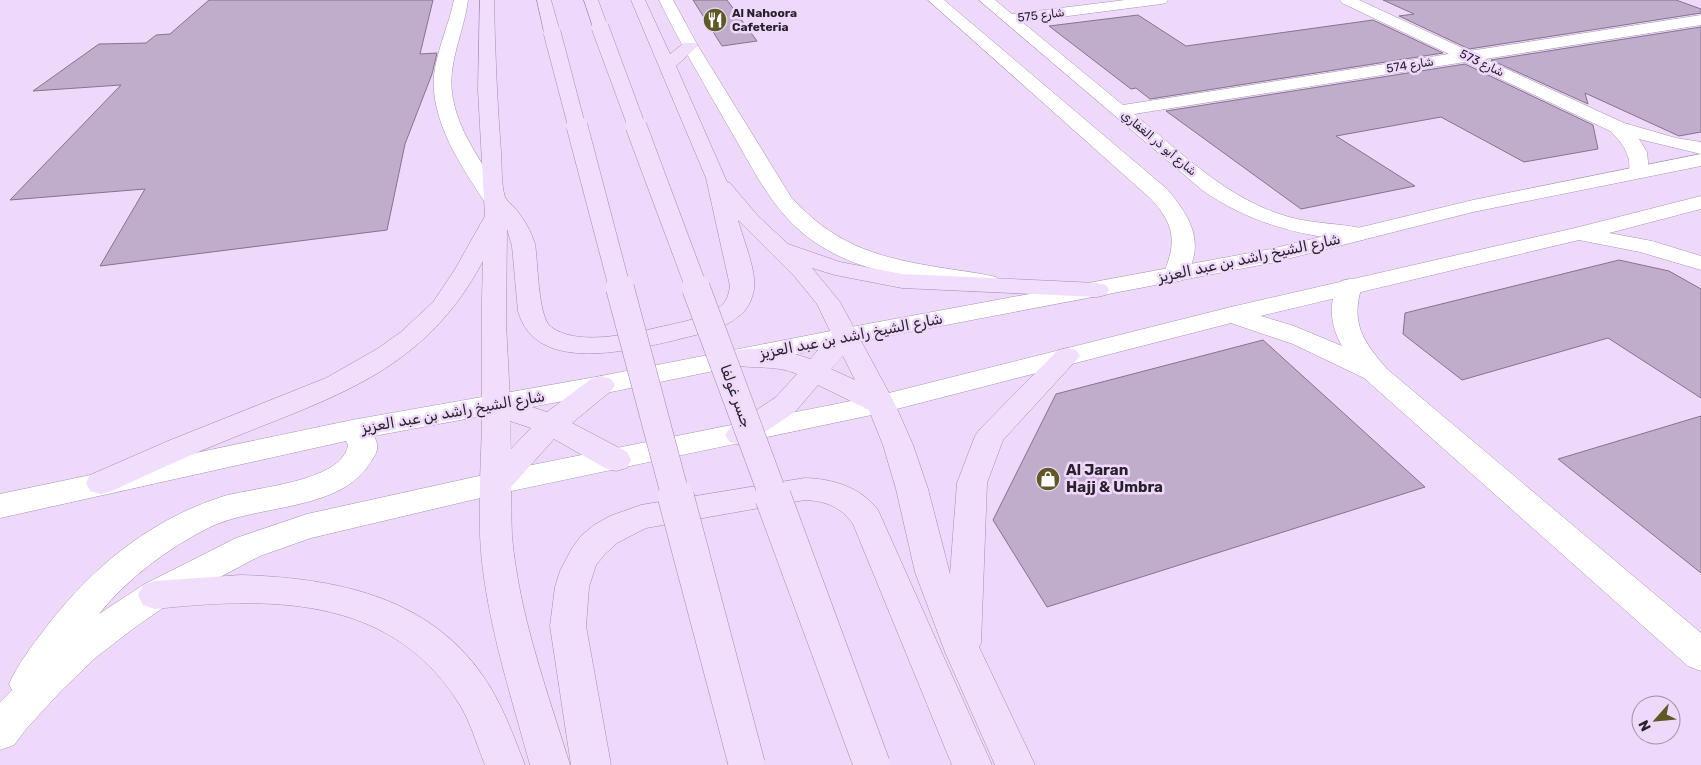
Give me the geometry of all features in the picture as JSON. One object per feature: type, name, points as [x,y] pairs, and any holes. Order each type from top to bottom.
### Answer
[{"type":"main road","points":[[487,0],[487,90],[495,207],[493,323],[496,373],[496,536],[501,578],[513,637],[550,765]]},
{"type":"main road","points":[[544,0],[747,765]]},
{"type":"main road","name":"جسر غولفا","points":[[591,0],[872,765]]},
{"type":"main road","points":[[495,207],[511,217],[522,238],[531,317],[536,327],[546,336],[560,342],[597,346],[707,324],[731,311],[737,303],[743,282],[716,178],[638,0]]},
{"type":"main road","points":[[667,64],[690,46]]},
{"type":"main road","points":[[716,178],[750,221],[816,287],[828,302],[881,404],[898,445],[912,489],[932,572],[963,652],[1015,765]]},
{"type":"main road","points":[[101,483],[173,450],[308,397],[367,368],[393,351],[414,335],[446,302],[495,207]]},
{"type":"main road","points":[[775,245],[812,262],[883,278],[922,283],[1097,290]]},
{"type":"main road","points":[[740,435],[786,404],[846,336]]},
{"type":"main road","points":[[963,652],[972,484],[990,436],[1067,356]]},
{"type":"main road","points":[[739,358],[780,359],[814,371],[881,404]]},
{"type":"main road","points":[[497,483],[551,424],[600,386]]},
{"type":"main road","points":[[495,405],[551,424],[616,460]]},
{"type":"main road","points":[[591,765],[568,626],[573,582],[578,565],[588,549],[603,535],[641,517],[805,489],[828,491],[849,499],[860,508],[868,519],[972,765]]},
{"type":"main road","points":[[155,596],[227,588],[299,591],[341,598],[379,612],[413,630],[444,655],[468,686],[489,723],[505,765]]},
{"type":"street","points":[[461,0],[456,29],[443,75],[444,92],[447,110],[454,128],[495,207]]},
{"type":"street","points":[[666,0],[690,46],[782,200],[809,230],[830,244],[857,256],[888,265],[1013,287]]},
{"type":"street","points":[[935,0],[1159,194],[1172,209],[1181,225],[1185,242],[1183,258],[1175,274]]},
{"type":"street","name":"شارع أبو ذر الغفاري","points":[[986,0],[1230,201],[1256,214],[1288,225],[1323,232],[1357,234]]},
{"type":"street","name":"شارع 575","points":[[1010,19],[1161,0]]},
{"type":"street","name":"شارع 573","points":[[1347,0],[1617,127],[1674,143],[1701,148]]},
{"type":"street","name":"شارع 574","points":[[1120,111],[1701,20]]},
{"type":"street","name":"شارع 573","points":[[1617,127],[1634,145],[1639,154],[1640,172]]},
{"type":"street","points":[[1112,153],[1142,153],[1162,146]]},
{"type":"street","name":"شارع الشيخ راشد بن عبد العزيز","points":[[0,506],[352,430],[600,386],[846,336],[1271,256],[1529,193],[1701,160]]},
{"type":"street","points":[[4,720],[81,648],[118,620],[155,596],[248,547],[307,526],[497,483],[740,435],[881,404],[1232,315],[1577,234],[1701,202]]},
{"type":"street","points":[[1577,234],[1644,246],[1701,263]]},
{"type":"street","points":[[1350,286],[1344,305],[1347,326],[1357,350],[1377,375]]},
{"type":"street","points":[[1232,315],[1307,339],[1343,355],[1377,375],[1701,655]]},
{"type":"street","points":[[4,720],[69,624],[92,598],[131,561],[160,538],[207,514],[232,506],[324,484],[340,476],[354,466],[361,454],[363,444],[360,434],[352,430]]},
{"type":"building","points":[[209,0],[433,0],[420,54],[437,53],[432,74],[405,144],[387,230],[100,266],[145,189],[10,200],[121,85],[33,91],[99,44],[146,43],[156,35],[170,34]]},
{"type":"building","points":[[693,0],[727,0],[757,41],[722,46]]},
{"type":"building","points":[[1383,0],[1676,0],[1701,9],[1701,13],[1469,49],[1399,16],[1414,14]]},
{"type":"building","points":[[1138,15],[1186,46],[1373,20],[1443,53],[1150,99],[1136,88],[1131,89],[1049,26]]},
{"type":"building","points":[[1701,27],[1701,132],[1679,136],[1585,93],[1588,104],[1491,60]]},
{"type":"building","points":[[1465,64],[1593,125],[1598,149],[1524,162],[1441,117],[1336,136],[1415,186],[1301,209],[1166,111]]},
{"type":"building","points":[[1619,260],[1669,271],[1701,289],[1701,398],[1608,338],[1462,380],[1403,334],[1405,313]]},
{"type":"building","points":[[1263,340],[1425,487],[1047,607],[993,520],[1056,394]]},
{"type":"building","points":[[1701,416],[1701,573],[1558,459]]},
{"type":"place","name":"Al Nahoora Cafeteria","points":[[715,20]]},
{"type":"place","name":"Al Jaran Hajj & Umbra","points":[[1048,479]]}]
